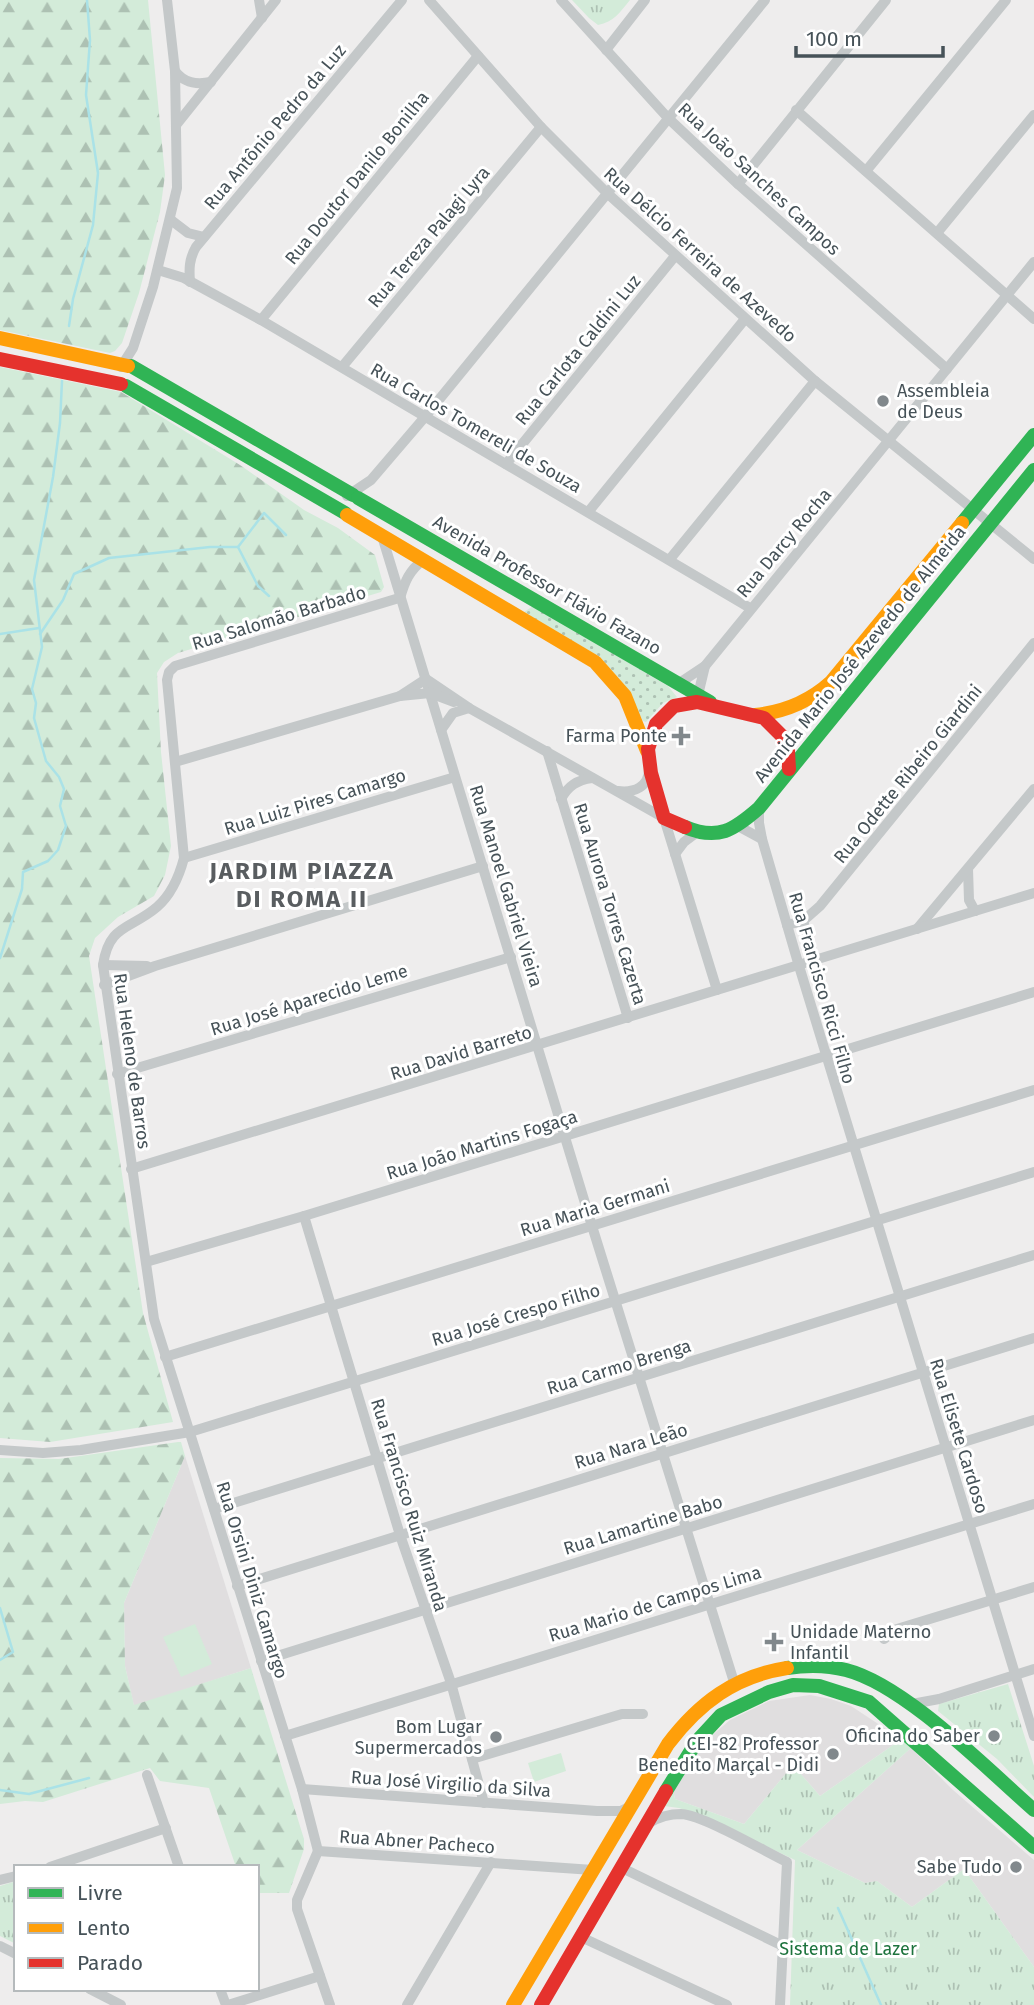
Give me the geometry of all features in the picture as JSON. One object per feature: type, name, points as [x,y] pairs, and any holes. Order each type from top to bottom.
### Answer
[{"type":"street","points":[[123,385],[117,376],[129,368],[158,270],[177,188],[175,71],[167,0]]},
{"type":"street","points":[[259,0],[261,18]]},
{"type":"street","points":[[177,124],[276,0]]},
{"type":"street","name":"Rua Antônio Pedro da Luz","points":[[187,280],[191,255],[204,237],[402,0]]},
{"type":"street","name":"Rua Délcio Ferreira de Azevedo","points":[[429,0],[541,127],[675,256],[815,382],[1034,559]]},
{"type":"street","name":"Rua João Sanches Campos","points":[[561,0],[668,118],[738,184],[947,369]]},
{"type":"street","points":[[607,50],[645,0]]},
{"type":"street","points":[[346,514],[341,503],[355,498],[424,418],[765,0]]},
{"type":"street","points":[[738,184],[886,0]]},
{"type":"street","points":[[866,171],[1006,0]]},
{"type":"street","name":"Rua Doutor Danilo Bonilha","points":[[261,320],[478,56]]},
{"type":"street","points":[[175,71],[195,84],[211,82]]},
{"type":"street","points":[[796,110],[1034,319]]},
{"type":"street","points":[[937,233],[1034,115]]},
{"type":"street","name":"Rua Tereza Palagi Lyra","points":[[342,367],[541,127]]},
{"type":"street","points":[[171,220],[188,233],[204,237]]},
{"type":"street","name":"Rua Carlota Caldini Luz","points":[[506,464],[675,256]]},
{"type":"street","name":"Rua Darcy Rocha","points":[[678,684],[705,666],[1034,262]]},
{"type":"street","name":"Rua Carlos Tomereli de Souza","points":[[158,270],[187,280],[261,320],[750,608]]},
{"type":"street","points":[[153,287],[167,279],[187,280]]},
{"type":"street","points":[[589,511],[745,319]]},
{"type":"street","name":"Avenida Professor Flávio Fazano","points":[[0,338],[129,368],[717,706]]},
{"type":"street","points":[[0,359],[123,385],[595,662],[625,696],[647,753],[664,818],[717,990]]},
{"type":"street","points":[[670,559],[815,382]]},
{"type":"street","name":"Avenida Mario José Azevedo de Almeida","points":[[754,715],[799,705],[822,691],[1034,435]]},
{"type":"street","name":"Avenida Mario José Azevedo de Almeida","points":[[760,808],[1034,470]]},
{"type":"street","name":"Rua Manoel Gabriel Vieira","points":[[382,536],[579,1185],[734,1682]]},
{"type":"street","points":[[399,598],[405,579],[423,560],[429,548],[425,536]]},
{"type":"street","name":"Rua Salomão Barbado","points":[[169,673],[175,666],[399,598]]},
{"type":"street","name":"Rua Odette Ribeiro Giardini","points":[[788,925],[803,921],[820,906],[1034,643]]},
{"type":"street","name":"Rua Darcy Rocha","points":[[698,695],[705,666]]},
{"type":"street","name":"Rua Heleno de Barros","points":[[154,1320],[103,965],[107,944],[113,936],[158,906],[168,895],[184,858],[167,680],[169,673]]},
{"type":"street","points":[[400,696],[426,679],[469,708],[614,791],[696,833],[717,834],[738,826],[760,808]]},
{"type":"street","points":[[175,762],[400,696],[430,694],[469,708]]},
{"type":"street","points":[[614,791],[633,791],[644,785],[649,775],[647,753],[652,729],[670,709],[693,702],[754,715],[773,724],[783,734],[789,753],[789,769]]},
{"type":"street","points":[[441,730],[453,713],[469,708]]},
{"type":"street","name":"Rua Aurora Torres Cazerta","points":[[547,751],[628,1018]]},
{"type":"street","name":"Rua Luiz Pires Camargo","points":[[184,858],[455,777]]},
{"type":"street","name":"Rua Aurora Torres Cazerta","points":[[561,799],[566,790],[574,784],[592,778]]},
{"type":"street","points":[[916,930],[1034,789]]},
{"type":"street","name":"Rua Francisco Ricci Filho","points":[[760,808],[762,839],[853,1145]]},
{"type":"street","points":[[738,826],[762,839]]},
{"type":"street","points":[[675,854],[684,842],[696,833]]},
{"type":"street","points":[[104,985],[155,966],[483,866]]},
{"type":"street","points":[[968,869],[969,900],[975,911]]},
{"type":"street","points":[[946,920],[946,904],[952,887]]},
{"type":"street","name":"Rua David Barreto","points":[[131,1169],[1034,893]]},
{"type":"street","points":[[803,921],[815,961]]},
{"type":"street","name":"Rua José Aparecido Leme","points":[[117,1074],[511,957]]},
{"type":"street","points":[[103,965],[155,966]]},
{"type":"street","name":"Rua João Martins Fogaça","points":[[146,1262],[1034,992]]},
{"type":"street","name":"Rua Maria Germani","points":[[165,1357],[1034,1090]]},
{"type":"street","name":"Rua Elisete Cardoso","points":[[853,1145],[1034,1736]]},
{"type":"street","name":"Rua José Crespo Filho","points":[[0,1450],[43,1453],[81,1450],[190,1433],[1034,1172]]},
{"type":"street","name":"Rua Francisco Ruiz Miranda","points":[[304,1216],[400,1535],[451,1683],[484,1803]]},
{"type":"street","name":"Rua Carmo Brenga","points":[[214,1509],[1034,1255]]},
{"type":"street","name":"Rua Orsini Diniz Camargo","points":[[154,1320],[302,1789],[318,1851]]},
{"type":"street","name":"Rua Nara Leão","points":[[237,1586],[1034,1338]]},
{"type":"street","name":"Rua Lamartine Babo","points":[[261,1661],[1034,1420]]},
{"type":"street","name":"Rua Mario de Campos Lima","points":[[285,1736],[1034,1504]]},
{"type":"street","points":[[884,1639],[897,1629],[1034,1587]]},
{"type":"street","points":[[513,2005],[620,1822],[681,1727],[695,1710],[720,1689],[734,1682],[789,1666],[820,1664],[851,1671],[877,1681],[912,1704],[1034,1810]]},
{"type":"street","points":[[912,1704],[939,1699],[1034,1669]]},
{"type":"street","points":[[541,2005],[691,1749],[733,1702],[737,1693],[734,1682]]},
{"type":"street","points":[[722,1715],[740,1704],[793,1685],[819,1686],[869,1702],[1034,1847]]},
{"type":"street","points":[[936,1725],[931,1718],[931,1709],[939,1699]]},
{"type":"street","points":[[472,1759],[622,1714],[643,1714]]},
{"type":"street","points":[[148,1775],[178,1865]]},
{"type":"street","name":"Rua José Virgilio da Silva","points":[[302,1789],[597,1811],[621,1811],[631,1806]]},
{"type":"street","points":[[631,1806],[644,1805],[648,1809],[648,1822]]},
{"type":"street","name":"Rua José Virgilio da Silva","points":[[597,1811],[620,1822]]},
{"type":"street","points":[[620,1822],[635,1826],[664,1816],[690,1816],[787,1862],[780,2005]]},
{"type":"street","points":[[70,1864],[166,1828]]},
{"type":"street","name":"Rua Abner Pacheco","points":[[330,2005],[297,1900],[318,1851],[593,1870]]},
{"type":"street","points":[[407,2005],[491,1862]]},
{"type":"street","points":[[622,1868],[783,1946]]},
{"type":"street","points":[[581,1937],[727,2005]]},
{"type":"street","points":[[227,2005],[320,1976]]},
{"type":"street","points":[[94,1991],[114,2000]]},
{"type":"shaded area","points":[[185,1456],[251,1668],[134,1706],[125,1666],[124,1603]]},
{"type":"shaded area","points":[[810,1695],[851,1706],[895,1735],[896,1743],[820,1796],[793,1765],[744,1824],[675,1799],[673,1789],[695,1757],[709,1738],[730,1720],[769,1701]]},
{"type":"shaded area","points":[[911,1748],[953,1790],[1034,1860],[1034,1967],[964,1869],[912,1907],[877,1881],[865,1883],[797,1850]]},
{"type":"green space","points":[[0,0],[148,0],[165,175],[160,212],[139,293],[122,343],[110,353],[0,330]]},
{"type":"green space","points":[[572,0],[630,0],[613,19],[598,25]]},
{"type":"green space","points":[[0,367],[121,392],[240,465],[375,555],[384,587],[381,592],[178,653],[164,662],[157,673],[161,752],[171,846],[165,875],[154,896],[118,917],[95,938],[89,956],[143,1313],[173,1422],[50,1442],[0,1438]]},
{"type":"green space","points":[[533,606],[668,686],[677,697],[663,703],[646,722],[643,721],[623,683],[600,657],[524,612]]},
{"type":"green space","points":[[181,1442],[185,1456],[124,1603],[125,1666],[134,1705],[251,1668],[304,1839],[304,1849],[289,1893],[259,1893],[259,1865],[235,1865],[209,1788],[160,1781],[150,1768],[43,1802],[0,1804],[0,1458],[59,1459]]},
{"type":"green space","points":[[195,1624],[212,1664],[181,1677],[163,1637]]},
{"type":"green space","points":[[1008,1684],[1034,1766],[1034,1797],[997,1759],[938,1711],[939,1704]]},
{"type":"green space","name":"Sistema de Lazer","points":[[895,1735],[911,1748],[797,1850],[865,1883],[877,1881],[912,1907],[964,1869],[1034,1967],[1034,2005],[790,2005],[795,1860],[703,1816],[664,1806],[673,1789],[675,1799],[744,1824],[793,1765],[820,1796],[896,1743]]},
{"type":"green space","points":[[561,1753],[566,1771],[534,1782],[528,1763]]},
{"type":"green space","points":[[14,1882],[14,1943],[0,1936],[0,1886]]},
{"type":"waterway","points":[[69,326],[73,299],[93,225],[98,173],[86,95],[90,40],[87,0]]},
{"type":"waterway","points":[[0,958],[22,889],[23,872],[48,861],[58,850],[66,826],[60,806],[64,789],[59,777],[46,761],[34,718],[36,703],[32,689],[42,647],[34,580],[53,477],[62,381]]},
{"type":"waterway","points":[[238,547],[264,513],[286,535]]},
{"type":"waterway","points":[[40,634],[63,600],[74,574],[109,558],[210,547],[238,547],[258,586],[269,596]]},
{"type":"waterway","points":[[0,634],[39,628]]},
{"type":"waterway","points":[[0,1608],[13,1652],[0,1660]]},
{"type":"waterway","points":[[0,1790],[29,1794],[89,1778]]},
{"type":"waterway","points":[[838,1908],[881,2005]]},
{"type":"traffic: fast","points":[[131,366],[353,495]]},
{"type":"traffic: fast","points":[[126,386],[345,513]]},
{"type":"traffic: fast","points":[[962,523],[1034,435]]},
{"type":"traffic: fast","points":[[685,827],[707,833],[725,831],[759,808],[1034,470]]},
{"type":"traffic: fast","points":[[358,498],[710,702]]},
{"type":"traffic: fast","points":[[787,1668],[839,1668],[894,1692],[944,1730],[1034,1810]]},
{"type":"traffic: fast","points":[[666,1791],[697,1741],[721,1715],[769,1692],[793,1685],[819,1686],[869,1702],[1034,1847]]},
{"type":"traffic: slow","points":[[0,338],[128,366]]},
{"type":"traffic: slow","points":[[347,515],[595,662],[625,696],[647,751]]},
{"type":"traffic: slow","points":[[755,715],[796,705],[831,682],[962,523]]},
{"type":"traffic: slow","points":[[513,2005],[668,1744],[680,1729],[706,1704],[735,1685],[751,1677],[787,1668]]},
{"type":"traffic: jam","points":[[0,359],[121,384]]},
{"type":"traffic: jam","points":[[685,827],[664,818],[651,773],[648,749],[656,724],[674,706],[697,702],[764,718],[782,736],[788,751],[789,769]]},
{"type":"traffic: jam","points":[[541,2005],[666,1791]]},
{"type":"place","name":"Assembleia de Deus","points":[[883,401]]},
{"type":"place","name":"Farma Ponte","points":[[681,736]]},
{"type":"place","name":"Unidade Materno Infantil","points":[[774,1642]]},
{"type":"place","name":"Oficina do Saber","points":[[994,1736]]},
{"type":"place","name":"Bom Lugar Supermercados","points":[[496,1737]]},
{"type":"place","name":"CEI-82 Professor Benedito Marçal - Didi","points":[[833,1754]]},
{"type":"place","name":"Sabe Tudo","points":[[1016,1867]]},
{"type":"district","name":"JARDIM PIAZZA DI ROMA II","points":[[302,885]]}]
